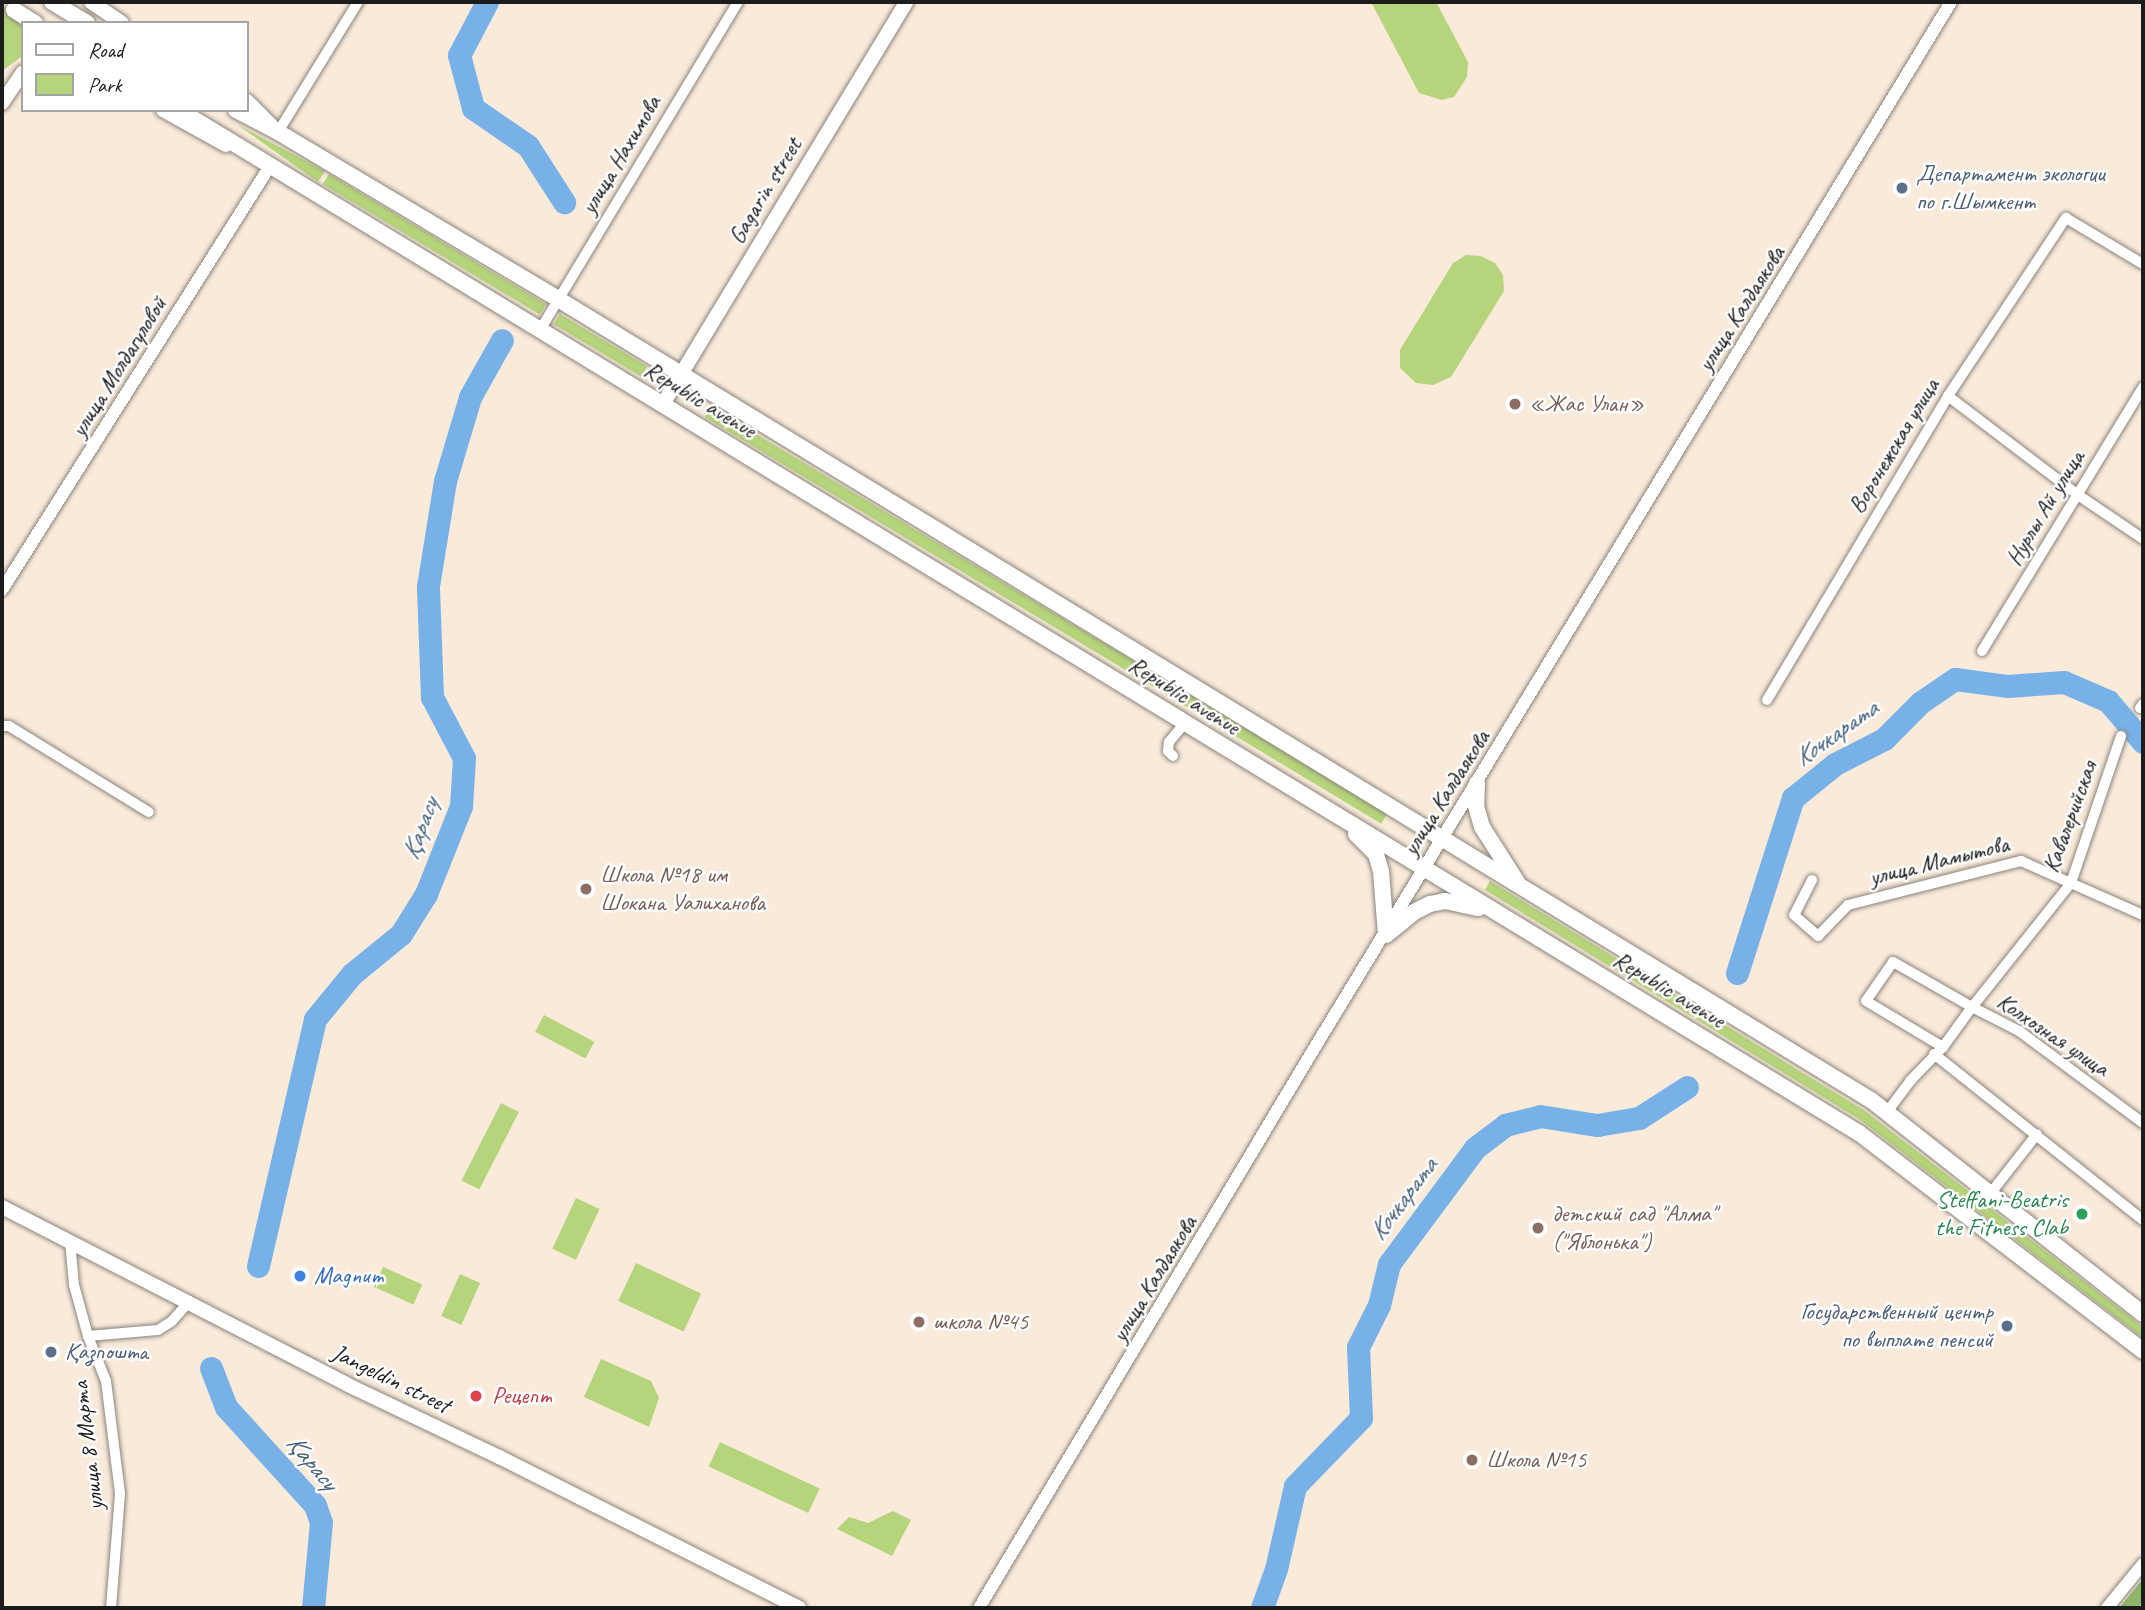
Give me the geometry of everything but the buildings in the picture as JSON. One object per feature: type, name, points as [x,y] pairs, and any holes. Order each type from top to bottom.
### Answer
[{"type":"main road","points":[[52,2],[85,21]]},
{"type":"main road","points":[[91,2],[119,21]]},
{"type":"main road","name":"Gagarin street","points":[[663,404],[906,2]]},
{"type":"main road","points":[[14,10],[32,21]]},
{"type":"main road","points":[[2,79],[21,67]]},
{"type":"main road","points":[[2,103],[21,75]]},
{"type":"main road","points":[[248,102],[278,132]]},
{"type":"main road","points":[[166,112],[206,136],[263,162]]},
{"type":"main road","name":"Republic avenue","points":[[183,112],[1859,1133],[2143,1351]]},
{"type":"main road","name":"Republic avenue","points":[[240,112],[278,132],[558,299],[1887,1112],[2140,1307]]},
{"type":"main road","points":[[1476,783],[1476,806],[1482,827],[1521,887]]},
{"type":"main road","points":[[1333,813],[1376,854],[1384,885],[1386,934]]},
{"type":"main road","points":[[1386,934],[1414,912],[1445,901],[1466,904],[1504,917]]},
{"type":"main road","name":"Jangeldin street","points":[[2,1207],[190,1301],[348,1385],[499,1457],[799,1608]]},
{"type":"street","points":[[278,132],[358,2]]},
{"type":"street","name":"улица Нахимова","points":[[540,330],[738,2]]},
{"type":"street","name":"улица Калдаякова","points":[[979,1608],[1424,868],[1951,2]]},
{"type":"street","name":"улица Молдагуловой","points":[[2,590],[263,162]]},
{"type":"street","name":"Воронежская улица","points":[[1767,700],[1948,396],[2066,218],[2143,264]]},
{"type":"street","name":"Нурлы Ай улица","points":[[1982,651],[2143,387]]},
{"type":"street","points":[[1948,396],[2078,495],[2143,539]]},
{"type":"street","points":[[1172,756],[1168,751],[1169,742],[1185,723]]},
{"type":"street","points":[[2,726],[9,726],[149,812]]},
{"type":"street","name":"Кавалерийская","points":[[1887,1112],[2071,883],[2121,736]]},
{"type":"street","name":"улица Мамытова","points":[[1812,880],[1794,915],[1818,936],[1848,905],[2021,861],[2143,915]]},
{"type":"street","name":"Колхозная улица","points":[[1938,1051],[1866,1001],[1893,962],[2018,1031],[2143,1123]]},
{"type":"street","points":[[1938,1051],[2143,1220]]},
{"type":"street","points":[[1990,1194],[2037,1134]]},
{"type":"street","name":"улица 8 Марта","points":[[70,1241],[74,1285],[88,1336],[106,1381],[120,1494],[111,1608]]},
{"type":"street","points":[[88,1336],[158,1329],[171,1322],[190,1301]]},
{"type":"street","points":[[2107,1608],[2143,1564]]},
{"type":"green space","points":[[1371,2],[1436,2],[1468,62],[1467,77],[1454,97],[1442,100],[1419,93]]},
{"type":"green space","points":[[2,6],[28,21],[21,21],[21,57],[3,70]]},
{"type":"green space","points":[[238,125],[325,171],[318,182]]},
{"type":"green space","points":[[329,174],[546,304],[540,315],[323,184]]},
{"type":"green space","points":[[1466,255],[1481,256],[1495,263],[1503,275],[1504,291],[1451,377],[1433,385],[1416,383],[1400,368],[1400,350],[1453,263]]},
{"type":"green space","points":[[560,314],[647,367],[641,377],[554,324]]},
{"type":"green space","points":[[711,407],[1387,813],[1381,824],[705,417]]},
{"type":"green space","points":[[1490,881],[1865,1111],[2143,1327],[2143,1338],[1859,1119],[1485,890]]},
{"type":"green space","points":[[544,1015],[594,1042],[585,1059],[535,1032]]},
{"type":"green space","points":[[501,1103],[519,1112],[479,1190],[462,1181]]},
{"type":"green space","points":[[576,1198],[600,1209],[576,1260],[552,1249]]},
{"type":"green space","points":[[636,1263],[701,1293],[684,1331],[618,1301]]},
{"type":"green space","points":[[383,1267],[422,1284],[413,1305],[374,1287]]},
{"type":"green space","points":[[460,1274],[480,1283],[461,1325],[441,1316]]},
{"type":"green space","points":[[601,1359],[651,1381],[659,1398],[649,1427],[584,1397]]},
{"type":"green space","points":[[720,1442],[820,1488],[808,1513],[709,1466]]},
{"type":"green space","points":[[893,1511],[911,1520],[892,1556],[837,1529],[849,1517],[868,1523]]},
{"type":"green space","points":[[2143,1579],[2143,1602],[2138,1608],[2119,1608]]},
{"type":"waterway","points":[[487,2],[459,55],[473,108],[528,146],[564,202]]},
{"type":"waterway","name":"Қарасу","points":[[258,1266],[315,1019],[352,974],[401,934],[426,894],[461,806],[464,758],[432,697],[428,586],[445,481],[470,397],[502,340]]},
{"type":"waterway","name":"Кочкарата","points":[[1737,973],[1793,798],[1835,764],[1884,739],[1921,702],[1955,679],[2007,686],[2064,682],[2108,701],[2143,742]]},
{"type":"waterway","name":"Кочкарата","points":[[1262,1608],[1276,1569],[1295,1486],[1361,1418],[1358,1347],[1379,1305],[1389,1264],[1475,1148],[1505,1125],[1540,1116],[1597,1125],[1639,1118],[1687,1087]]},
{"type":"waterway","name":"Қарасу","points":[[211,1368],[226,1407],[315,1505],[321,1522],[313,1608]]},
{"type":"place","name":"Департамент экологии по г.Шымкент","points":[[1902,188]]},
{"type":"place","name":"«Жас Улан»","points":[[1515,404]]},
{"type":"place","name":"Школа №18 им Шокана Уалиханова","points":[[586,889]]},
{"type":"place","name":"Steffani-Beatris the Fitness Clab","points":[[2082,1214]]},
{"type":"place","name":"детский сад \"Алма\" (\"Яблонька\")","points":[[1538,1228]]},
{"type":"place","name":"Magnum","points":[[300,1276]]},
{"type":"place","name":"школа №45","points":[[919,1322]]},
{"type":"place","name":"Государственный центр по выплате пенсий","points":[[2007,1326]]},
{"type":"place","name":"Қазпошта","points":[[51,1352]]},
{"type":"place","name":"Рецепт","points":[[476,1396]]},
{"type":"place","name":"Школа №15","points":[[1472,1460]]}]
